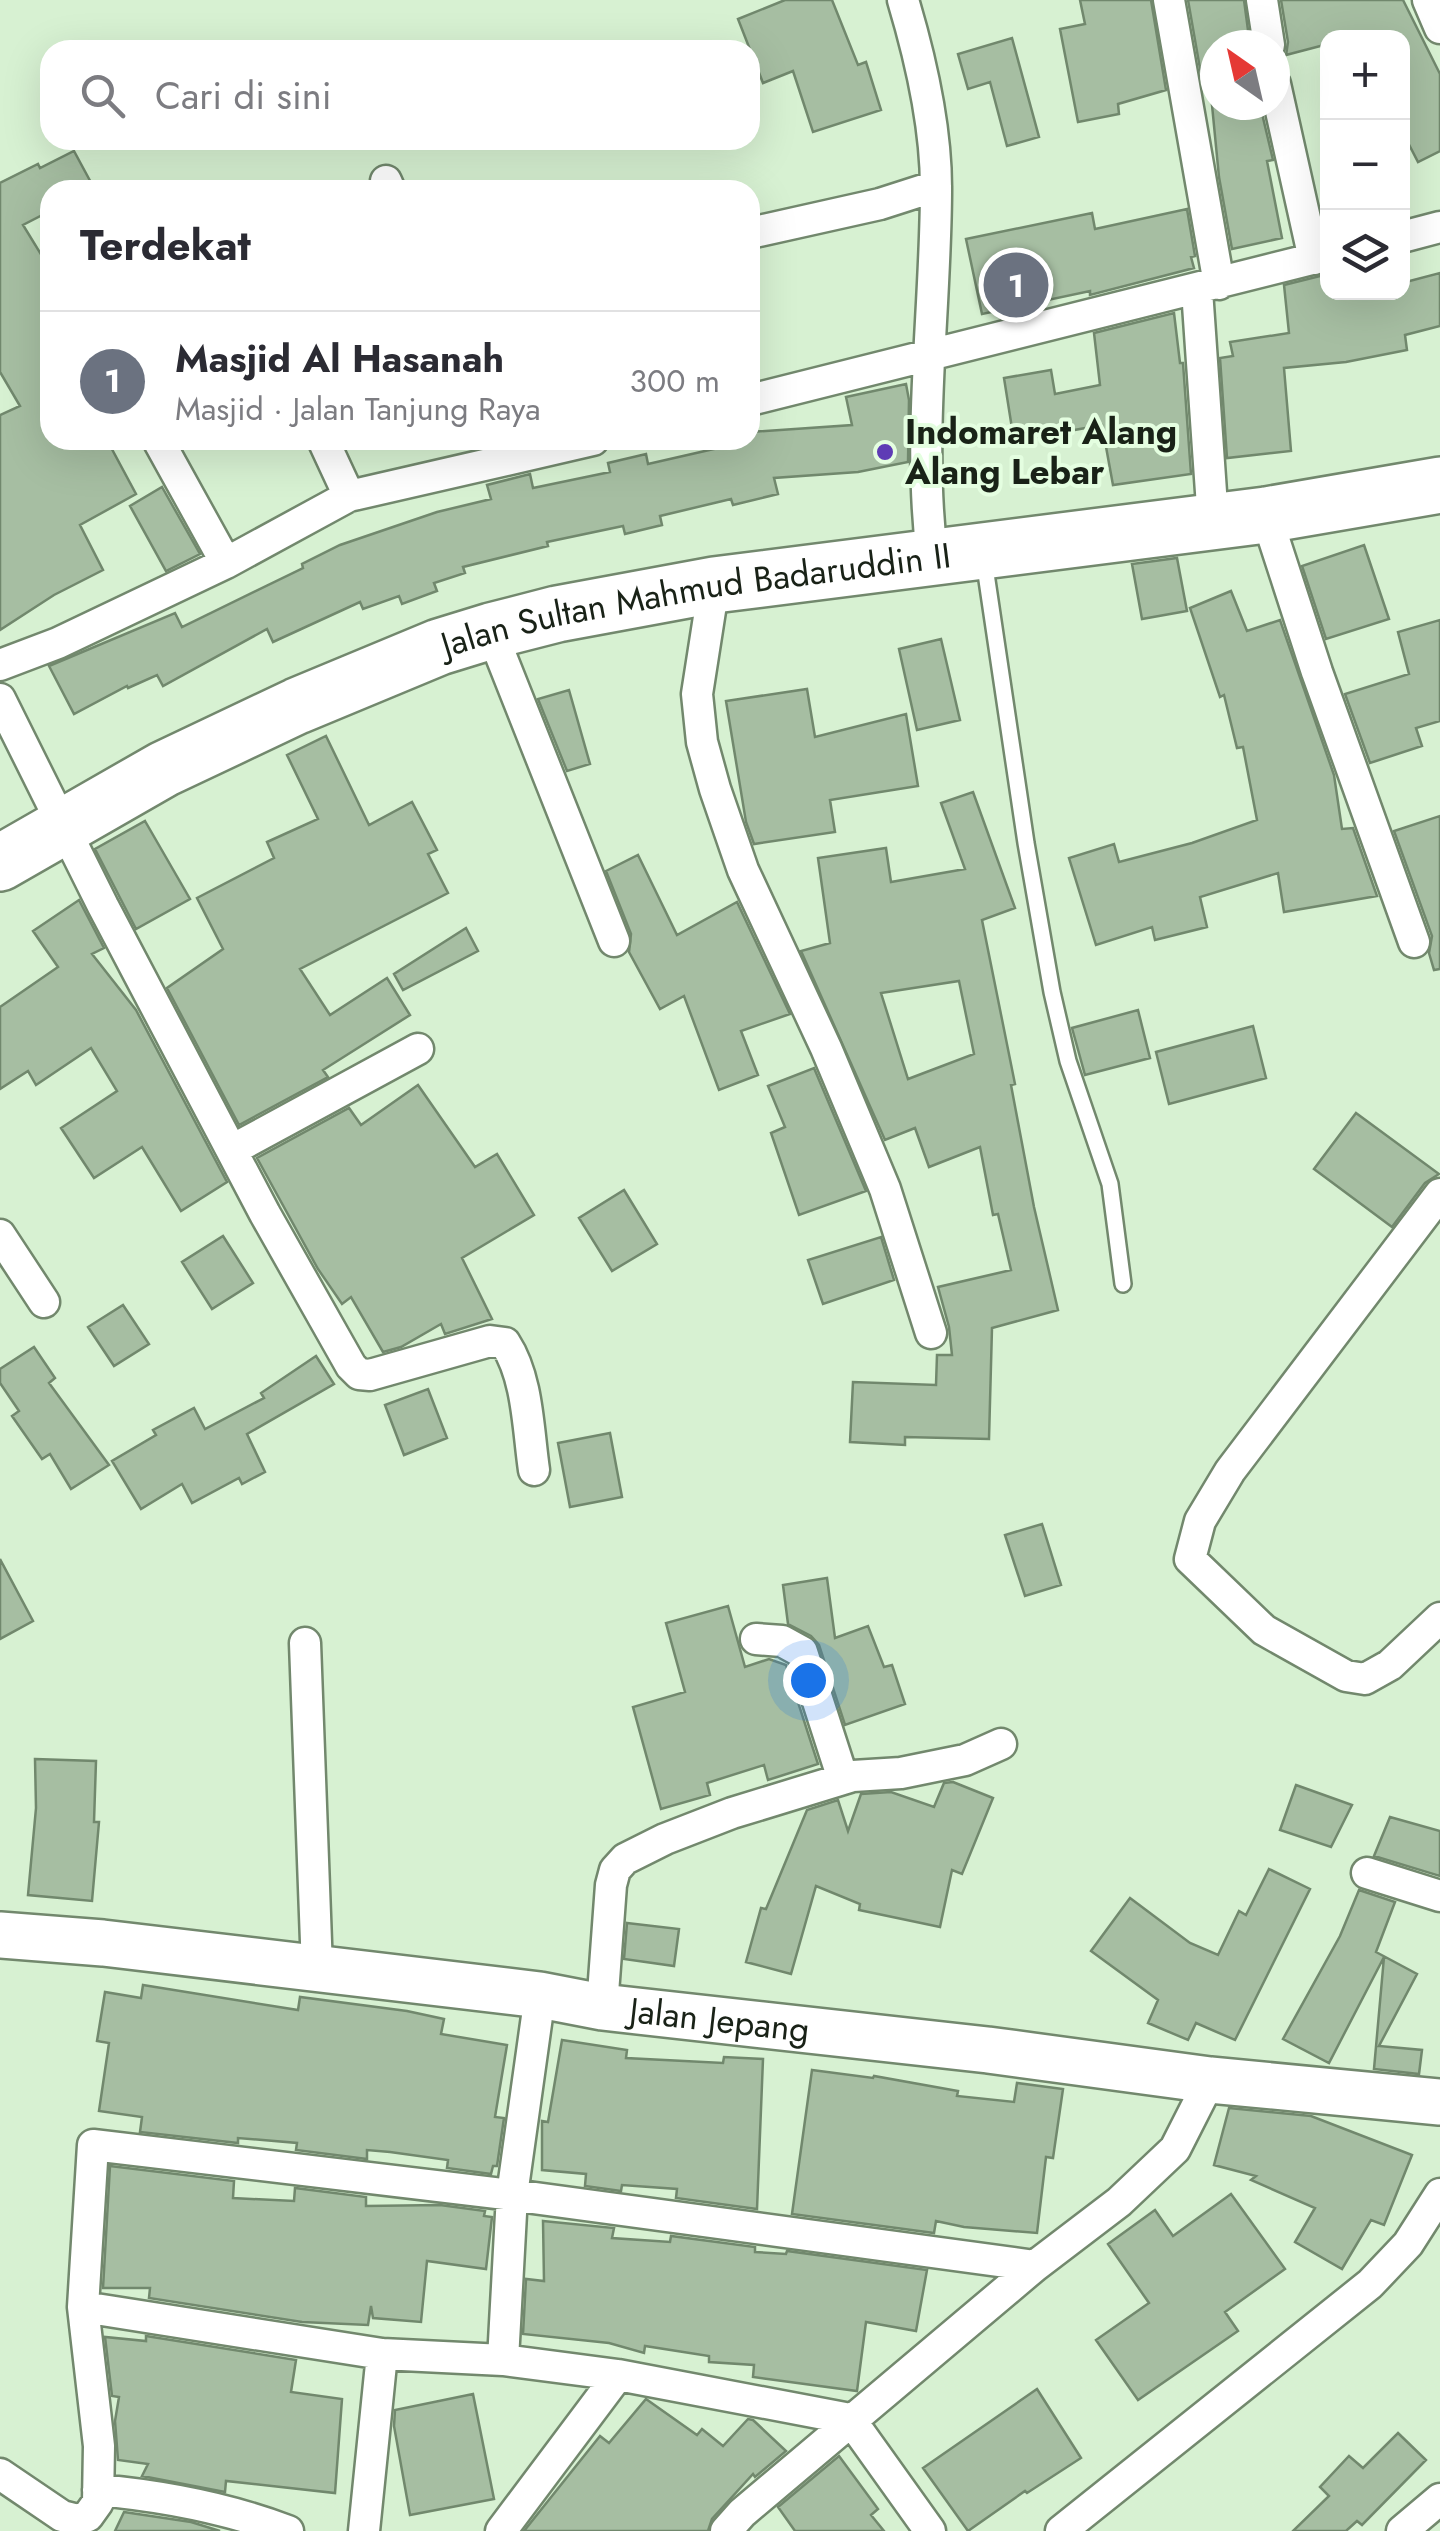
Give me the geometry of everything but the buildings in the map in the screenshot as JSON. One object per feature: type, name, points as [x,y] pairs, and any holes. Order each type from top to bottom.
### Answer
[{"type":"highway","name":"Jalan Sultan Mahmud Badaruddin II","points":[[0,864],[164,770],[297,706],[422,654],[490,631],[557,614],[714,585],[1266,515],[1440,484]]},
{"type":"street","points":[[903,0],[932,124],[936,186],[928,358],[929,527],[958,553]]},
{"type":"street","points":[[1169,0],[1208,287],[1212,521]]},
{"type":"street","points":[[1262,0],[1267,30]]},
{"type":"street","points":[[1428,0],[1440,28]]},
{"type":"street","points":[[1285,120],[1320,253]]},
{"type":"street","points":[[760,232],[880,204],[936,186]]},
{"type":"street","points":[[1410,234],[1440,227]]},
{"type":"street","points":[[760,398],[1320,257]]},
{"type":"street","points":[[164,450],[226,563]]},
{"type":"street","points":[[328,450],[349,496]]},
{"type":"street","points":[[0,665],[226,563],[349,496],[505,450]]},
{"type":"street","points":[[1266,515],[1317,672],[1414,942]]},
{"type":"street","points":[[714,585],[698,694],[702,742],[715,789],[743,870],[826,1048],[886,1190],[930,1333]]},
{"type":"street","points":[[490,631],[614,941]]},
{"type":"street","points":[[0,699],[232,1150],[351,1366],[360,1374],[370,1374],[490,1341],[504,1343],[521,1384],[534,1470]]},
{"type":"street","points":[[232,1150],[418,1048]]},
{"type":"street","points":[[1440,1194],[1230,1471],[1200,1521],[1190,1559],[1264,1630],[1346,1676],[1364,1678],[1390,1665],[1440,1618]]},
{"type":"street","points":[[0,1235],[44,1302]]},
{"type":"street","points":[[756,1638],[782,1641],[802,1652],[842,1779]]},
{"type":"street","points":[[305,1642],[317,1969]]},
{"type":"street","points":[[602,2007],[611,1885],[615,1870],[624,1859],[732,1813],[842,1779],[901,1773],[965,1760],[1001,1744]]},
{"type":"street","points":[[1367,1873],[1440,1896]]},
{"type":"street","name":"Jalan Jepang","points":[[0,1935],[103,1943],[1210,2080],[1440,2102]]},
{"type":"street","points":[[504,2360],[512,2195],[540,1996]]},
{"type":"street","points":[[726,2531],[850,2419],[1118,2202],[1175,2149],[1210,2080]]},
{"type":"street","points":[[0,2474],[62,2516],[78,2520],[88,2516],[98,2502],[99,2446],[83,2307],[94,2145],[512,2195],[1035,2266]]},
{"type":"street","points":[[1079,2526],[1370,2284],[1408,2244],[1440,2194]]},
{"type":"street","points":[[83,2307],[382,2354],[504,2360],[618,2376],[850,2419],[930,2531]]},
{"type":"street","points":[[364,2531],[382,2354]]},
{"type":"street","points":[[501,2531],[618,2376]]},
{"type":"street","points":[[98,2490],[144,2494],[242,2513],[288,2531]]},
{"type":"street","points":[[1402,2531],[1440,2499]]},
{"type":"lane","points":[[958,553],[1026,843],[1068,1062],[1110,1184],[1122,1284]]},
{"type":"place","name":"Masjid Al Hasanah","points":[[1016,285]]},
{"type":"place","name":"Indomaret Alang Alang Lebar","points":[[885,452]]}]
